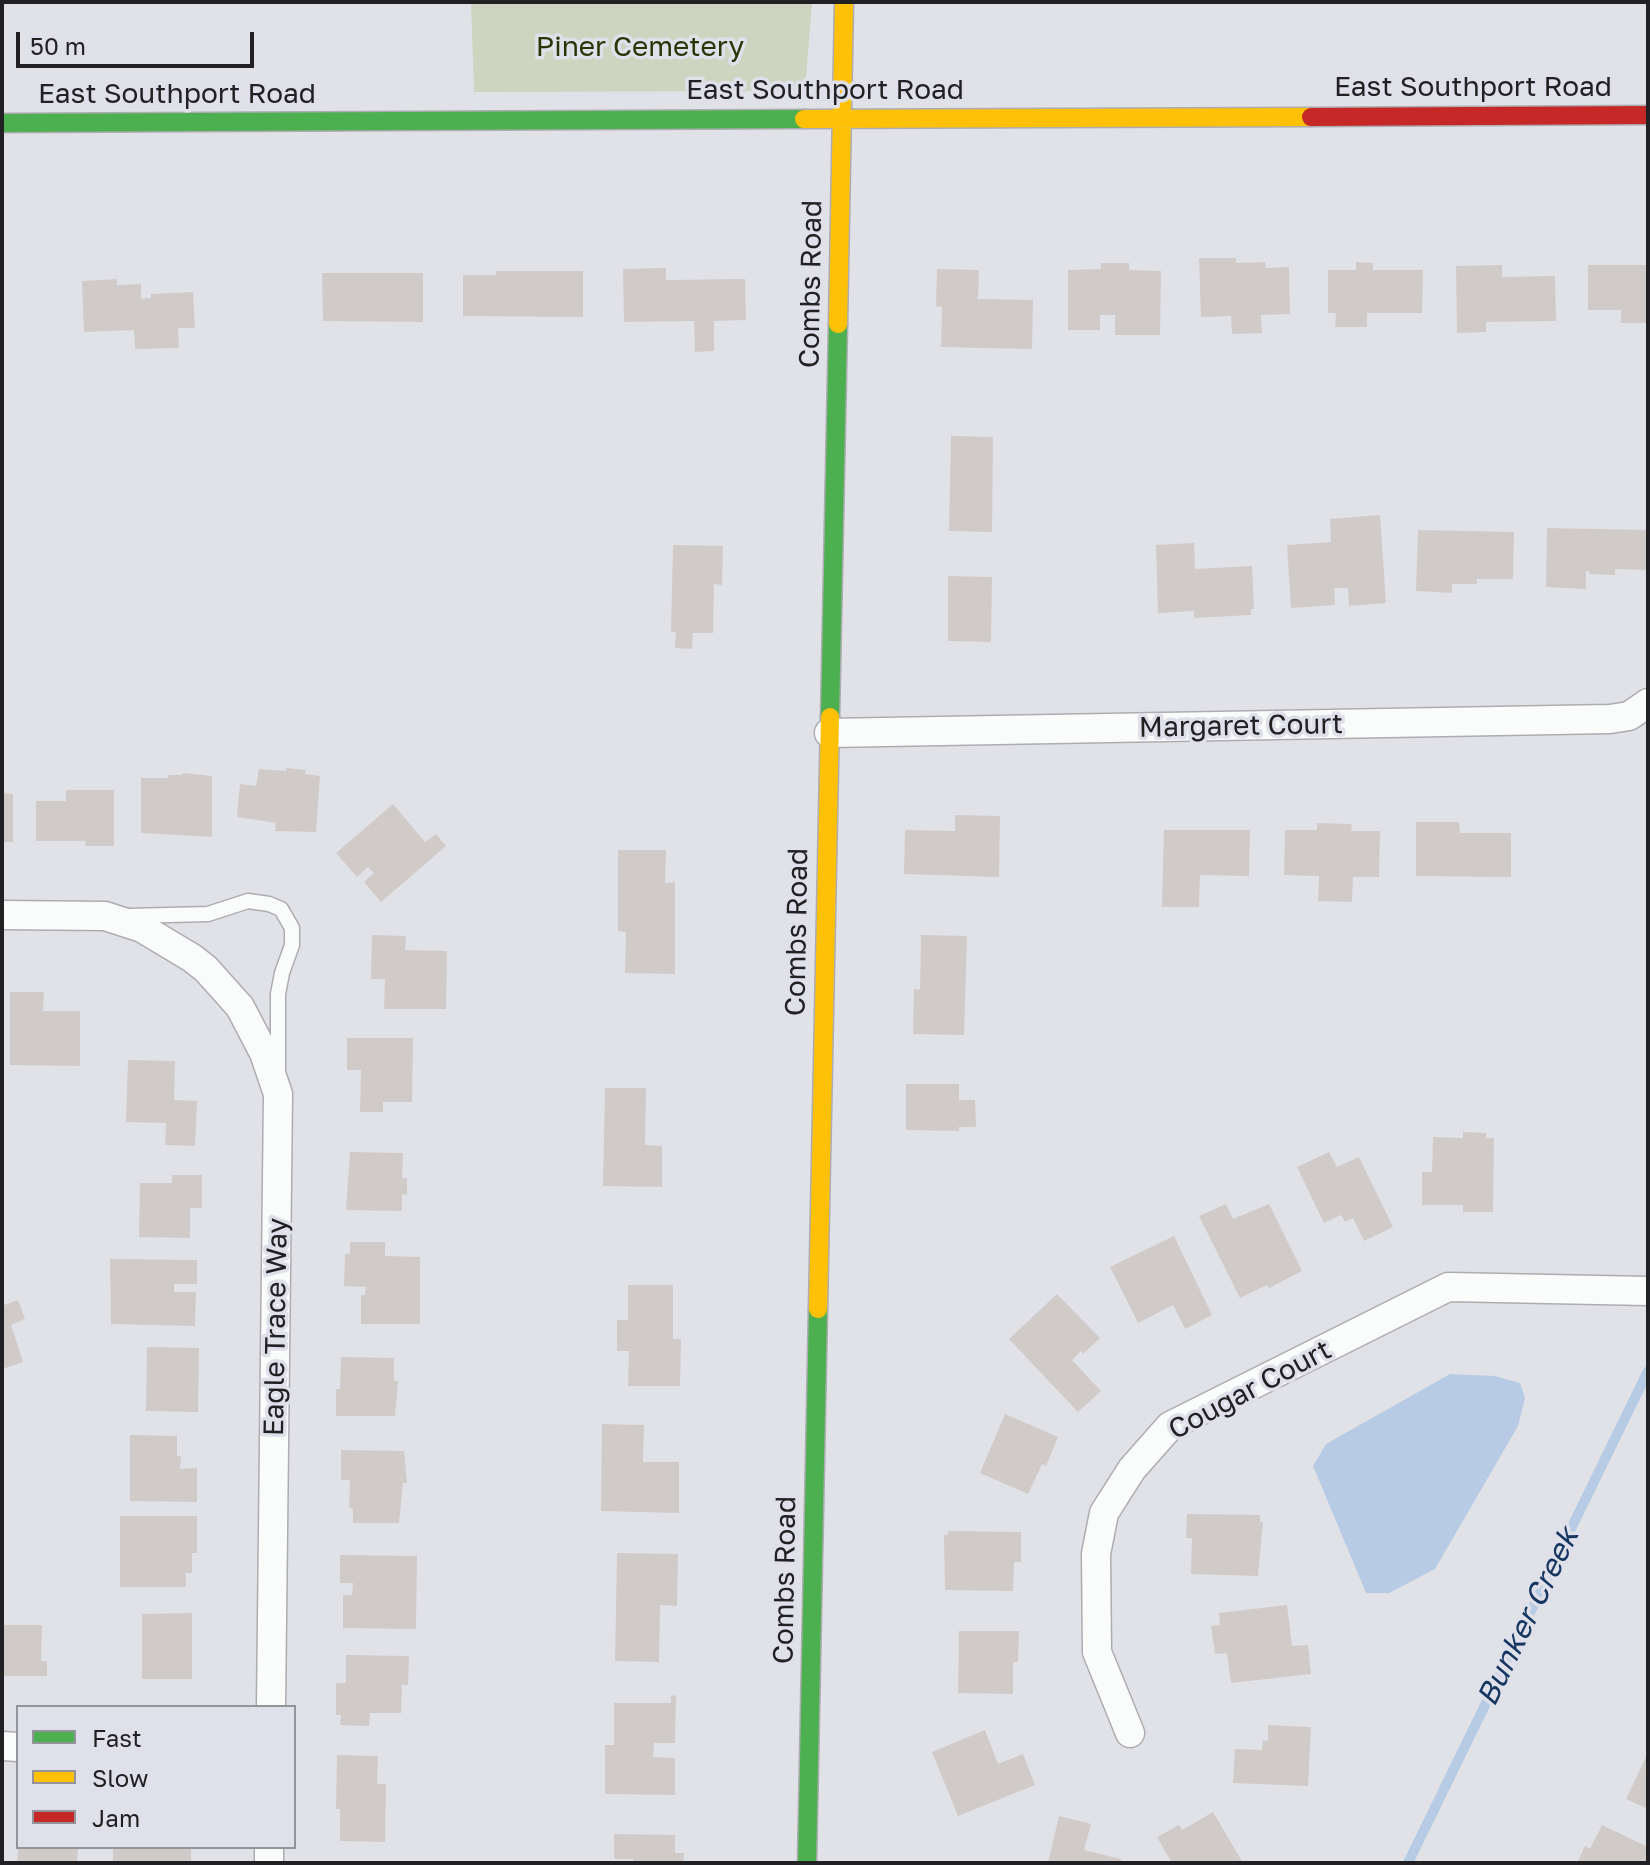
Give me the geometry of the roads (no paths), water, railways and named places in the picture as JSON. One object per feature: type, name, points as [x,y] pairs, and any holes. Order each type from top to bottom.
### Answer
[{"type":"street","name":"Combs Road","points":[[807,1863],[844,2]]},
{"type":"street","name":"East Southport Road","points":[[2,123],[1648,115]]},
{"type":"street","name":"Margaret Court","points":[[829,733],[1610,719],[1629,716],[1648,703]]},
{"type":"street","name":"Eagle Trace Way","points":[[2,915],[105,916],[142,928],[206,969],[240,1007],[264,1053],[278,1094],[271,1705]]},
{"type":"street","name":"Cougar Court","points":[[1130,1733],[1097,1652],[1096,1554],[1104,1513],[1132,1469],[1170,1426],[1448,1287],[1648,1291]]},
{"type":"lane","points":[[105,916],[208,914],[248,901],[281,909],[292,928],[292,945],[278,994],[278,1094]]},
{"type":"water","points":[[1450,1374],[1495,1376],[1520,1383],[1525,1398],[1518,1426],[1435,1569],[1389,1593],[1366,1593],[1313,1466],[1326,1444]]},
{"type":"waterway","name":"Bunker Creek","points":[[1408,1863],[1648,1371]]},
{"type":"park label","name":"Piner Cemetery","points":[[640,47]]}]
